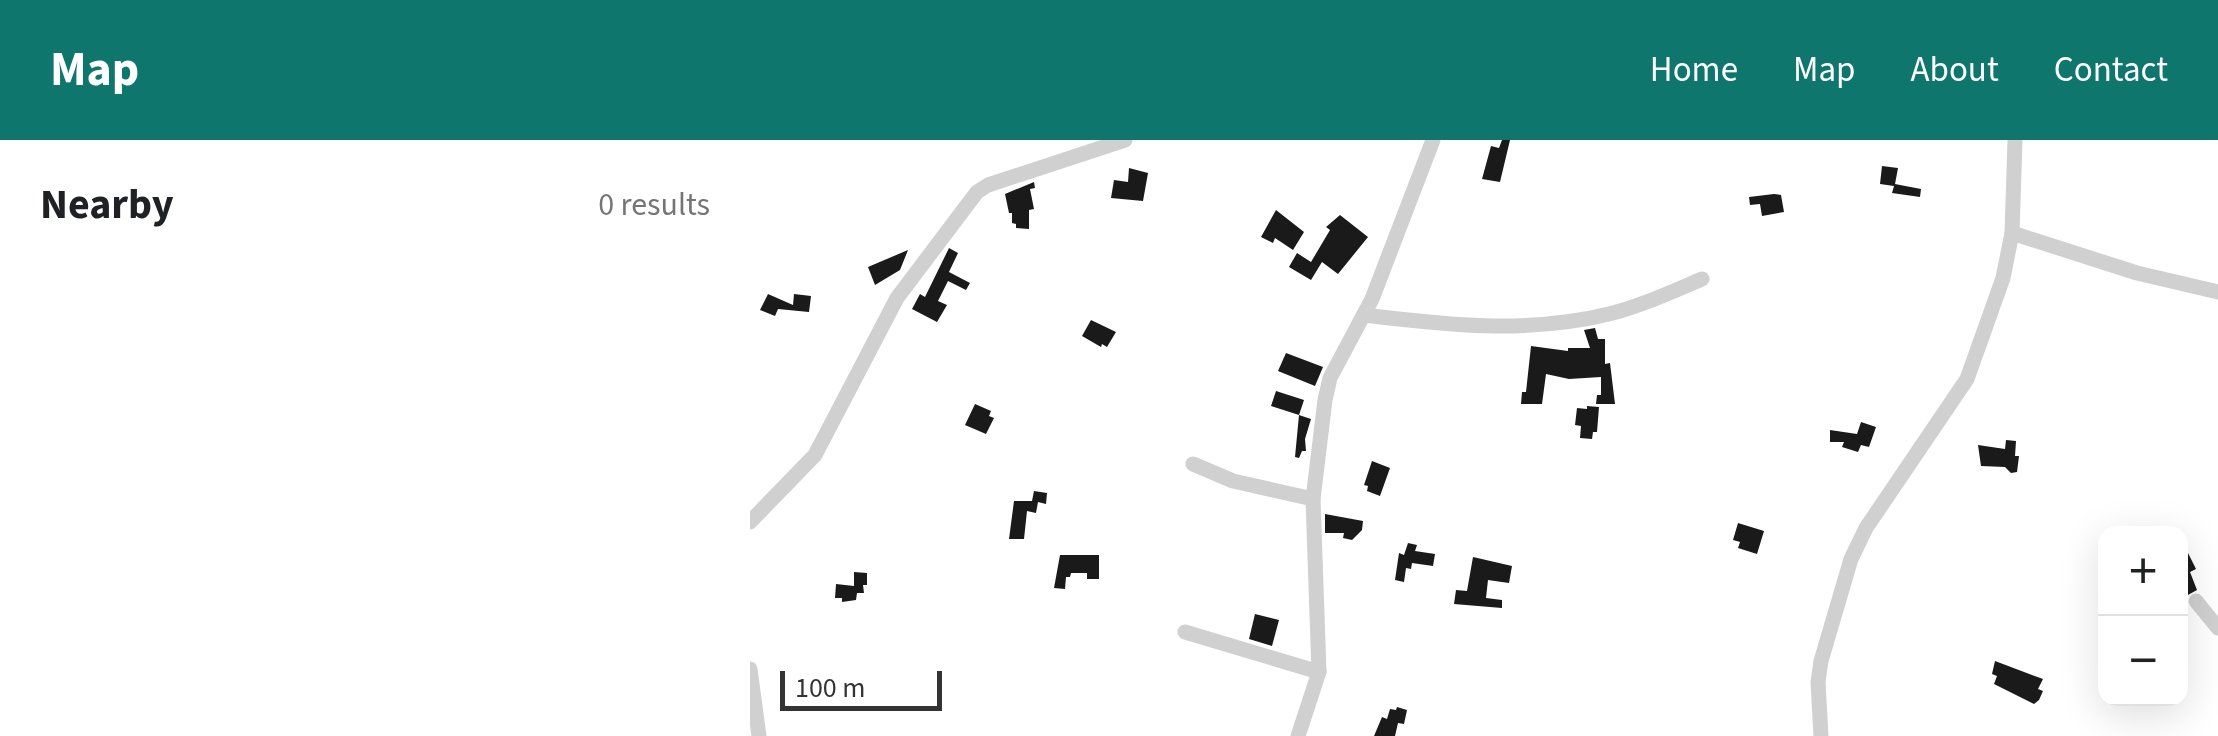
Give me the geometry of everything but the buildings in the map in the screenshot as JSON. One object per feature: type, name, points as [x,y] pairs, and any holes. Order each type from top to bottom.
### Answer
[{"type":"street","points":[[750,522],[815,455],[897,298],[976,192],[1126,140]]},
{"type":"street","points":[[1298,736],[1319,672],[1314,499],[1324,400],[1330,378],[1364,316],[1433,140]]},
{"type":"street","points":[[1821,736],[1821,661],[1851,559],[1885,498],[1973,369],[2003,278],[2012,233],[2016,140]]},
{"type":"street","points":[[2012,233],[2137,273],[2218,292]]},
{"type":"street","points":[[1364,316],[1463,326],[1549,324],[1633,307],[1702,279]]},
{"type":"street","points":[[1193,464],[1233,481],[1314,499]]},
{"type":"street","points":[[2196,601],[2218,628]]},
{"type":"street","points":[[1185,632],[1319,672]]},
{"type":"street","points":[[750,669],[759,736]]}]
